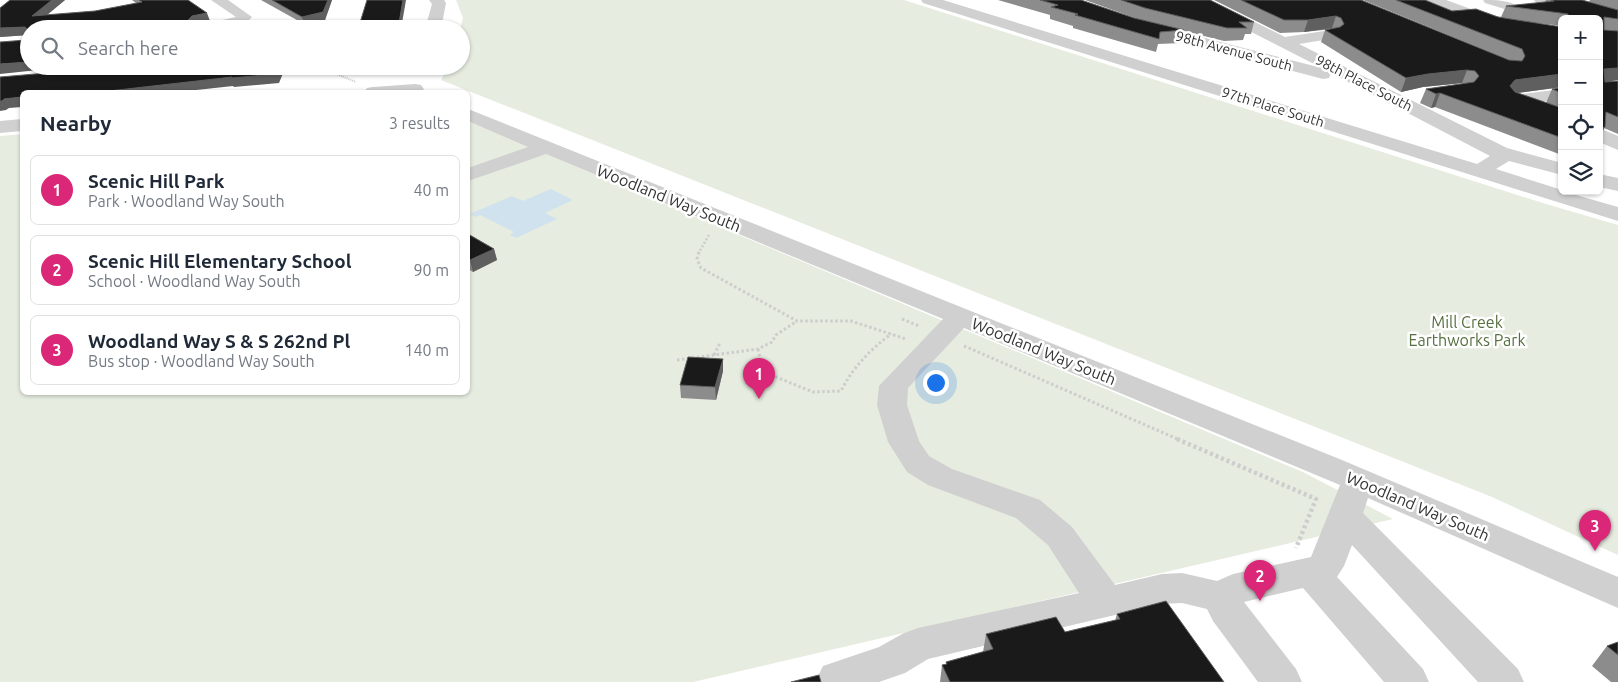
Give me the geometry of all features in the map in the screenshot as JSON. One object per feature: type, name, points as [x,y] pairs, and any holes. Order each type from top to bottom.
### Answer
[{"type":"street","points":[[218,0],[245,17],[242,20]]},
{"type":"street","points":[[434,20],[439,3],[436,0]]},
{"type":"street","name":"97th Place South","points":[[928,0],[1618,214]]},
{"type":"street","name":"98th Place South","points":[[1199,0],[1500,152],[1558,168]]},
{"type":"street","points":[[1433,0],[1468,6],[1566,2]]},
{"type":"street","points":[[1468,6],[1514,27],[1558,32]]},
{"type":"street","name":"98th Avenue South","points":[[1129,22],[1192,41],[1375,88]]},
{"type":"street","points":[[1514,27],[1512,32],[1546,46]]},
{"type":"street","points":[[1283,42],[1331,35]]},
{"type":"street","points":[[389,90],[419,85]]},
{"type":"street","points":[[1399,100],[1423,94]]},
{"type":"street","points":[[1548,112],[1515,100],[1558,95]]},
{"type":"street","name":"Woodland Way South","points":[[470,116],[544,148],[1358,480],[1618,593]]},
{"type":"street","points":[[0,127],[20,125]]},
{"type":"street","points":[[1603,134],[1618,135]]},
{"type":"street","points":[[1603,136],[1618,144]]},
{"type":"street","points":[[470,174],[544,148]]},
{"type":"street","points":[[1479,171],[1501,158],[1500,152]]},
{"type":"street","points":[[470,155],[492,166]]},
{"type":"street","points":[[1603,181],[1618,185]]},
{"type":"street","points":[[960,317],[894,386],[892,405],[904,442],[918,464],[940,477],[1028,509],[1060,536],[1106,602]]},
{"type":"street","points":[[1224,598],[1233,589],[1303,561],[1326,566],[1330,508],[1358,480]]},
{"type":"street","points":[[1330,508],[1504,682]]},
{"type":"street","points":[[1303,561],[1409,682]]},
{"type":"street","points":[[838,682],[837,678],[891,661],[918,645],[1162,589],[1182,588],[1224,598]]},
{"type":"street","points":[[1224,598],[1226,610],[1282,682]]},
{"type":"path","points":[[339,75],[363,85],[382,86],[379,90]]},
{"type":"path","points":[[710,235],[697,256],[701,268],[797,321],[851,321],[929,348]]},
{"type":"path","points":[[677,360],[758,349],[772,342],[776,335],[797,321]]},
{"type":"path","points":[[758,349],[762,366],[778,379],[813,392],[841,391],[847,378],[858,363],[891,334]]},
{"type":"path","points":[[713,356],[720,343]]},
{"type":"path","points":[[1303,561],[1330,508]]},
{"type":"green space","name":"Mill Creek Earthworks Park","points":[[456,0],[904,0],[1546,204],[1618,225],[1618,555],[1492,497],[441,80],[444,75],[470,75],[470,20],[462,20]]},
{"type":"green space","points":[[470,122],[1303,472],[1393,519],[693,682],[0,682],[0,136],[20,134],[20,395],[470,395]]},
{"type":"water","points":[[551,189],[573,200],[545,213],[557,219],[516,238],[510,235],[514,232],[480,215],[476,217],[470,214],[512,196],[523,201]]},
{"type":"building","points":[[10,0],[52,0],[32,16],[95,11],[142,2],[139,0],[188,0],[207,13],[192,16],[188,20],[20,20],[20,27],[0,28],[0,8]]},
{"type":"building","points":[[272,0],[328,0],[323,12],[302,17]]},
{"type":"building","points":[[367,0],[403,0],[400,20],[361,20]]},
{"type":"building","points":[[1040,0],[1081,0],[1134,18],[1184,30],[1160,32],[1159,39],[1075,15],[1078,14],[1051,7],[1058,5]]},
{"type":"building","points":[[1121,0],[1210,0],[1254,22],[1239,22],[1247,28],[1227,28],[1145,8]]},
{"type":"building","points":[[1241,0],[1361,0],[1509,60],[1522,61],[1525,56],[1522,49],[1396,0],[1425,0],[1452,11],[1476,9],[1498,17],[1558,26],[1558,75],[1515,80],[1510,86],[1515,92],[1558,107],[1558,137],[1426,89],[1474,82],[1479,76],[1475,71],[1467,70],[1406,78],[1325,30],[1340,27],[1344,24],[1341,18],[1336,16],[1308,20],[1284,20]]},
{"type":"building","points":[[1551,0],[1582,0],[1618,10],[1618,19],[1604,17],[1604,30],[1618,31],[1618,68],[1604,69],[1605,82],[1618,81],[1618,117],[1606,112],[1605,127],[1603,128],[1603,15],[1568,15],[1506,6],[1554,1]]},
{"type":"building","points":[[20,40],[20,63],[0,64],[0,42]]},
{"type":"building","points":[[23,75],[265,75],[118,90],[20,90],[20,97],[4,99],[2,101],[0,101],[0,77]]},
{"type":"building","points":[[470,235],[494,249],[470,260]]},
{"type":"building","points":[[688,357],[723,359],[715,387],[680,385]]},
{"type":"building","points":[[1166,601],[1224,682],[950,682],[942,665],[947,664],[946,662],[993,649],[986,634],[1056,617],[1065,632],[1120,619],[1117,614]]},
{"type":"building","points":[[1618,642],[1618,655],[1607,646]]},
{"type":"building","points":[[819,675],[821,682],[791,682]]},
{"type":"place","name":"Scenic Hill Park","points":[[759,399]]},
{"type":"place","name":"Woodland Way S & S 262nd Pl","points":[[1595,551]]},
{"type":"place","name":"Scenic Hill Elementary School","points":[[1260,601]]}]
